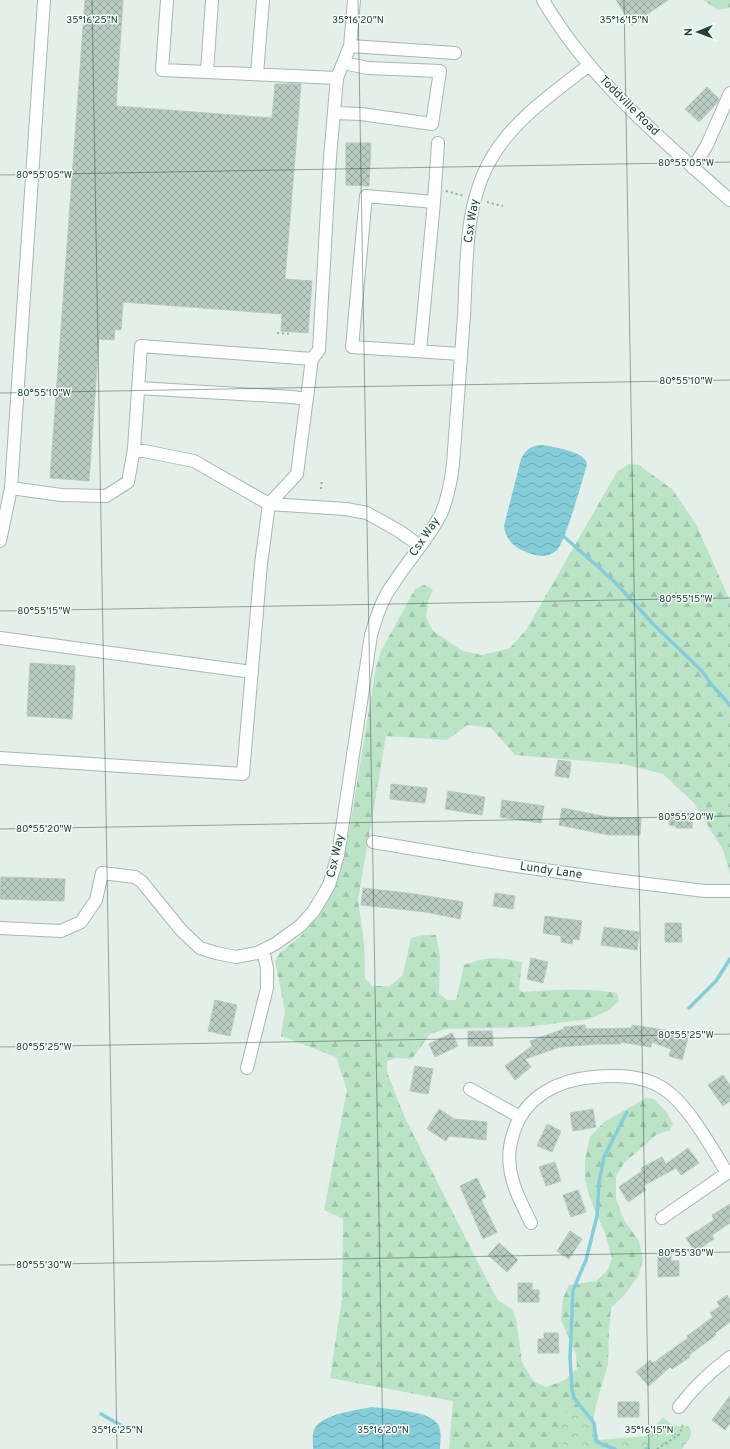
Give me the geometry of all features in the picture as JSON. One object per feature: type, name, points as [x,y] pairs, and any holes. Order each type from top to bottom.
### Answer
[{"type":"street","points":[[0,541],[11,488],[44,0]]},
{"type":"street","points":[[167,0],[162,70],[337,78]]},
{"type":"street","points":[[207,72],[212,0]]},
{"type":"street","points":[[257,74],[263,0]]},
{"type":"street","points":[[0,758],[243,774],[261,564],[269,504],[297,474],[312,359],[319,350],[330,157],[337,78],[350,47],[354,0]]},
{"type":"street","name":"Toddville Road","points":[[543,0],[572,44],[588,65],[646,125],[730,200]]},
{"type":"street","points":[[350,47],[455,53]]},
{"type":"street","points":[[334,113],[361,114],[432,124],[440,71],[368,68],[343,63]]},
{"type":"street","name":"Csx Way","points":[[0,928],[61,931],[81,922],[96,900],[102,873],[135,877],[142,882],[180,930],[200,948],[216,954],[236,957],[257,953],[275,944],[300,926],[313,912],[329,885],[338,855],[371,635],[377,614],[386,595],[433,528],[441,513],[448,494],[453,464],[469,229],[482,175],[494,153],[517,124],[588,65]]},
{"type":"street","points":[[693,168],[707,145],[730,93]]},
{"type":"street","points":[[420,351],[438,143]]},
{"type":"street","points":[[434,202],[366,196],[352,347],[461,354]]},
{"type":"street","points":[[11,488],[61,495],[106,496],[128,482],[134,449],[141,346],[312,359]]},
{"type":"street","points":[[138,388],[307,399]]},
{"type":"street","points":[[134,449],[194,461],[269,504],[346,509],[367,513],[399,531],[420,546]]},
{"type":"street","points":[[0,638],[252,672]]},
{"type":"street","name":"Lundy Lane","points":[[372,842],[510,865],[615,880],[705,891],[730,891]]},
{"type":"street","points":[[247,1068],[267,988],[267,968],[263,950]]},
{"type":"street","points":[[531,1223],[516,1189],[510,1167],[509,1153],[511,1139],[520,1117],[534,1099],[548,1089],[566,1081],[606,1076],[638,1078],[661,1087],[676,1098],[728,1172],[662,1218]]},
{"type":"street","points":[[470,1089],[520,1117]]},
{"type":"street","points":[[679,1407],[708,1374],[730,1357]]},
{"type":"path","points":[[446,190],[464,196]]},
{"type":"path","points":[[488,202],[503,206]]},
{"type":"path","points":[[277,333],[291,334]]},
{"type":"path","points":[[321,489],[322,479]]},
{"type":"path","points":[[657,1449],[680,1434],[682,1424]]},
{"type":"green space","points":[[703,0],[730,0],[730,8],[718,10]]},
{"type":"green space","points":[[629,464],[639,465],[672,489],[696,524],[730,601],[730,873],[723,850],[694,803],[663,774],[623,764],[515,755],[491,728],[467,725],[447,740],[386,736],[358,900],[364,943],[365,978],[372,986],[390,986],[403,975],[411,938],[424,935],[436,935],[440,956],[439,993],[447,1000],[456,1000],[464,965],[493,958],[522,962],[519,989],[522,992],[570,990],[606,991],[617,993],[619,1001],[609,1010],[590,1019],[526,1027],[447,1029],[430,1034],[412,1059],[397,1058],[387,1061],[387,1072],[405,1118],[491,1288],[498,1300],[512,1309],[516,1319],[522,1362],[533,1381],[546,1387],[565,1380],[577,1369],[576,1354],[561,1320],[563,1298],[569,1285],[596,1281],[607,1271],[612,1258],[605,1233],[593,1206],[585,1181],[585,1160],[590,1137],[604,1122],[646,1098],[654,1099],[667,1113],[673,1124],[670,1130],[656,1135],[624,1163],[616,1176],[616,1199],[624,1220],[639,1241],[643,1260],[638,1276],[626,1293],[611,1308],[608,1364],[596,1405],[591,1432],[594,1441],[608,1449],[449,1449],[453,1401],[330,1378],[342,1298],[343,1219],[324,1210],[347,1090],[336,1057],[281,1036],[285,1011],[275,961],[280,953],[301,936],[320,915],[336,886],[349,832],[376,667],[381,651],[415,589],[424,585],[433,589],[428,602],[426,617],[433,631],[463,651],[482,655],[510,648],[526,630],[617,472]]},
{"type":"green space","points":[[591,1410],[599,1440],[646,1436],[663,1417],[674,1425],[688,1426],[691,1430],[690,1438],[682,1449],[564,1449],[558,1413]]},
{"type":"water","points":[[541,445],[568,450],[581,456],[587,464],[560,546],[552,554],[544,556],[532,554],[516,547],[510,542],[504,526],[521,459],[529,449],[534,446]]},
{"type":"water","points":[[372,1407],[407,1411],[431,1418],[440,1428],[440,1449],[313,1449],[314,1430],[324,1420],[331,1416],[349,1411]]},
{"type":"building","points":[[85,0],[123,0],[116,106],[272,118],[275,84],[301,84],[285,279],[312,281],[308,333],[281,331],[282,314],[123,302],[121,330],[115,329],[114,340],[99,339],[89,481],[50,478]]},
{"type":"building","points":[[616,0],[668,0],[632,25]]},
{"type":"building","points":[[707,87],[719,99],[718,102],[699,122],[685,109]]},
{"type":"building","points":[[346,143],[371,143],[369,186],[346,185]]},
{"type":"building","points":[[30,663],[75,666],[72,719],[27,716]]},
{"type":"building","points":[[558,760],[571,762],[569,778],[555,776]]},
{"type":"building","points":[[391,784],[427,788],[425,803],[390,799]]},
{"type":"building","points":[[448,791],[485,797],[482,815],[445,809]]},
{"type":"building","points":[[502,800],[544,806],[541,823],[500,817]]},
{"type":"building","points":[[562,808],[608,817],[641,818],[640,835],[609,835],[559,825]]},
{"type":"building","points":[[678,811],[693,812],[692,828],[676,828],[676,826],[669,825],[670,814],[678,814]]},
{"type":"building","points":[[1,877],[65,879],[64,901],[0,899]]},
{"type":"building","points":[[363,888],[415,894],[463,902],[460,919],[426,912],[361,905]]},
{"type":"building","points":[[495,893],[515,896],[513,909],[493,906]]},
{"type":"building","points":[[545,916],[582,921],[579,940],[573,939],[572,944],[561,942],[561,936],[543,933]]},
{"type":"building","points":[[665,923],[681,923],[682,942],[665,942]]},
{"type":"building","points":[[604,927],[639,932],[637,950],[601,945]]},
{"type":"building","points":[[531,958],[548,962],[543,983],[527,979]]},
{"type":"building","points":[[215,1000],[237,1005],[230,1036],[208,1031]]},
{"type":"building","points":[[585,1025],[586,1029],[632,1028],[632,1025],[665,1030],[688,1038],[682,1060],[669,1056],[671,1049],[652,1042],[651,1047],[621,1042],[621,1044],[560,1047],[525,1059],[531,1067],[515,1080],[505,1066],[532,1046],[530,1041],[564,1029],[564,1027]]},
{"type":"building","points":[[468,1031],[492,1031],[493,1046],[468,1046]]},
{"type":"building","points":[[452,1033],[458,1046],[435,1057],[429,1044]]},
{"type":"building","points":[[415,1066],[433,1069],[428,1094],[410,1091]]},
{"type":"building","points":[[723,1075],[730,1085],[730,1101],[723,1106],[708,1085]]},
{"type":"building","points":[[439,1109],[454,1119],[487,1122],[486,1140],[449,1136],[446,1141],[427,1129]]},
{"type":"building","points":[[593,1109],[596,1127],[573,1131],[570,1113]]},
{"type":"building","points":[[547,1124],[561,1131],[552,1152],[537,1146]]},
{"type":"building","points":[[688,1148],[699,1163],[681,1175],[676,1168],[643,1186],[646,1190],[628,1202],[619,1187],[642,1171],[641,1168],[662,1157],[666,1164]]},
{"type":"building","points":[[555,1162],[561,1181],[546,1186],[539,1167]]},
{"type":"building","points":[[477,1178],[486,1197],[481,1200],[497,1232],[483,1239],[460,1186]]},
{"type":"building","points":[[578,1190],[586,1212],[571,1217],[563,1195]]},
{"type":"building","points":[[730,1204],[730,1223],[712,1235],[714,1239],[695,1252],[686,1238],[714,1220],[712,1215]]},
{"type":"building","points":[[570,1231],[582,1239],[569,1259],[557,1251]]},
{"type":"building","points":[[499,1243],[518,1260],[507,1272],[488,1255]]},
{"type":"building","points":[[658,1253],[671,1253],[671,1261],[679,1261],[679,1276],[658,1277]]},
{"type":"building","points":[[518,1283],[532,1283],[532,1290],[539,1290],[539,1302],[518,1302]]},
{"type":"building","points":[[727,1295],[730,1300],[730,1322],[715,1333],[716,1335],[689,1355],[690,1357],[672,1369],[670,1367],[649,1386],[636,1372],[650,1360],[653,1363],[688,1338],[687,1336],[713,1317],[710,1313],[720,1306],[717,1302]]},
{"type":"building","points":[[544,1333],[558,1333],[559,1353],[538,1353],[538,1339],[544,1339]]},
{"type":"building","points":[[730,1396],[730,1423],[725,1430],[712,1420]]},
{"type":"building","points":[[618,1402],[639,1402],[639,1417],[618,1417]]},
{"type":"waterway","points":[[561,534],[615,582],[653,624],[702,671],[711,684],[730,705]]},
{"type":"waterway","points":[[689,1008],[716,981],[730,959]]},
{"type":"waterway","points":[[615,1449],[596,1441],[594,1423],[574,1398],[570,1358],[573,1290],[586,1260],[597,1216],[599,1182],[604,1157],[627,1112]]},
{"type":"waterway","points":[[101,1414],[129,1430]]}]
